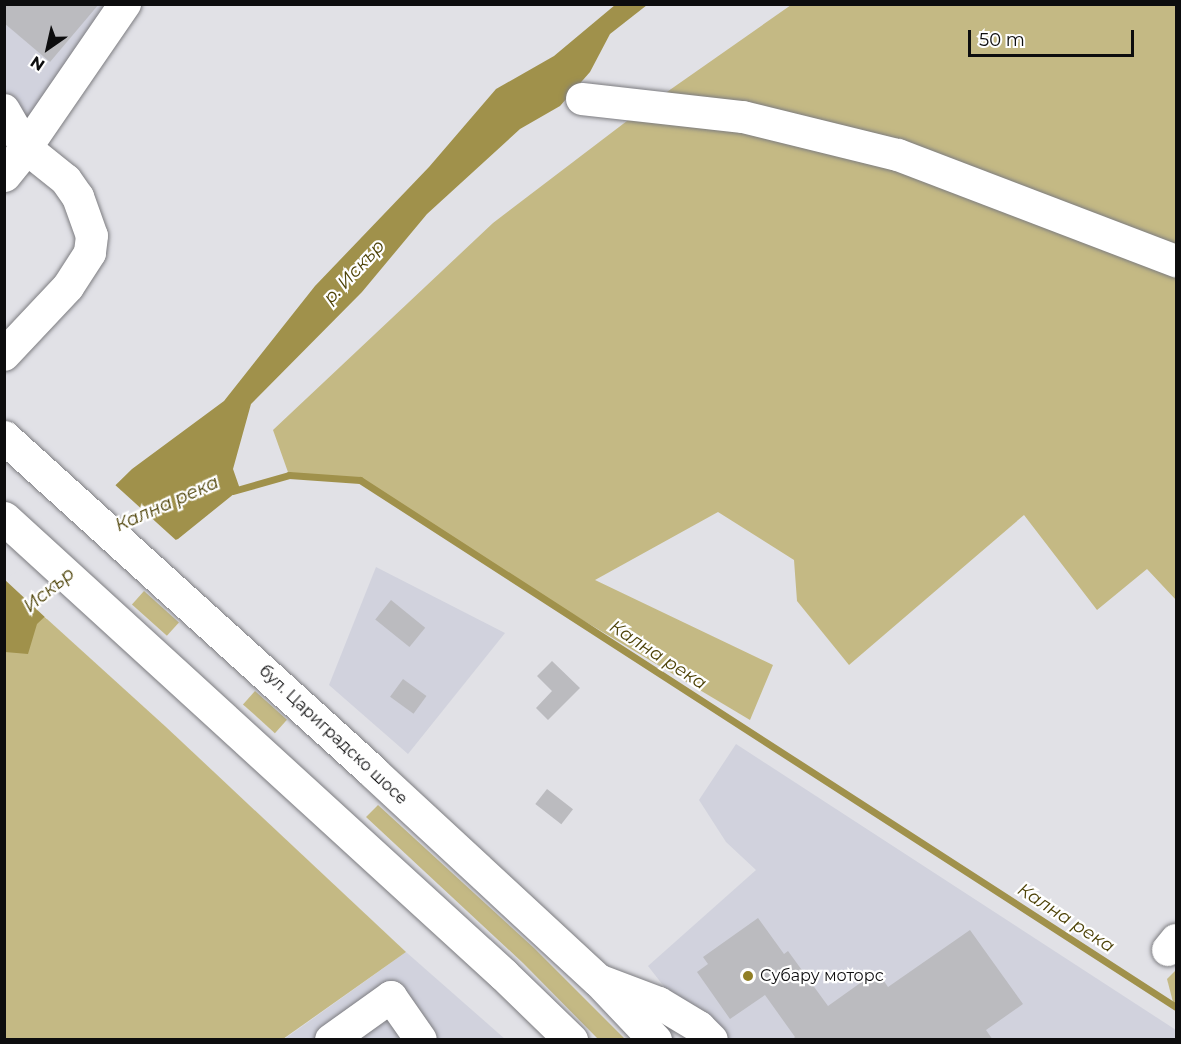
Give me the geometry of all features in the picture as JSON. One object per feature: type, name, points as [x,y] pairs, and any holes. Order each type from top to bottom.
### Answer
[{"type":"highway","points":[[4,175],[26,148]]},
{"type":"highway","name":"бул. Цариградско шосе","points":[[14,445],[159,575],[598,980],[655,1040]]},
{"type":"highway","points":[[4,518],[571,1040]]},
{"type":"street","points":[[26,148],[125,4]]},
{"type":"street","points":[[582,99],[743,117],[898,154],[1176,261]]},
{"type":"street","points":[[4,110],[26,148],[66,180],[87,217],[92,236],[90,253],[68,287],[4,355]]},
{"type":"street","points":[[598,980],[660,1003],[699,1027],[712,1040]]},
{"type":"street","points":[[331,1040],[391,997],[421,1040]]},
{"type":"shaded area","points":[[5,5],[110,5],[30,121],[5,147]]},
{"type":"shaded area","points":[[791,5],[1176,5],[1176,600],[1147,569],[1097,610],[1024,515],[849,665],[797,601],[794,560],[718,512],[595,580],[773,665],[750,720],[502,572],[360,480],[289,475],[273,430],[493,223],[644,108]]},
{"type":"shaded area","points":[[376,567],[505,633],[408,754],[329,685]]},
{"type":"shaded area","points":[[4,580],[166,727],[406,952],[283,1039],[5,1039]]},
{"type":"shaded area","points":[[144,591],[179,622],[167,636],[132,604]]},
{"type":"shaded area","points":[[255,691],[287,720],[275,733],[243,704]]},
{"type":"shaded area","points":[[736,744],[1176,1030],[1176,1039],[705,1039],[648,966],[756,870],[726,842],[699,800]]},
{"type":"shaded area","points":[[378,805],[534,948],[625,1039],[598,1039],[523,963],[366,817]]},
{"type":"shaded area","points":[[406,952],[505,1039],[283,1040]]},
{"type":"shaded area","points":[[1176,970],[1176,1007],[1167,979]]},
{"type":"water","points":[[615,5],[647,5],[610,34],[590,72],[560,106],[520,129],[427,214],[362,292],[251,404],[233,469],[240,489],[178,539],[92,572],[37,624],[28,654],[5,652],[4,582],[33,566],[132,469],[224,401],[315,286],[429,167],[496,89],[554,56]]},
{"type":"pier","points":[[113,483],[178,542],[94,574],[47,619],[4,579],[31,564]]},
{"type":"building","points":[[4,4],[99,4],[50,62],[4,23]]},
{"type":"building","points":[[391,600],[425,628],[409,647],[375,619]]},
{"type":"building","points":[[552,661],[580,688],[548,720],[536,708],[552,691],[537,676]]},
{"type":"building","points":[[403,679],[426,696],[414,714],[390,697]]},
{"type":"building","points":[[547,789],[573,809],[561,824],[535,804]]},
{"type":"building","points":[[758,918],[784,954],[788,951],[828,1006],[877,971],[888,987],[970,930],[1023,1004],[986,1030],[993,1040],[792,1040],[795,1037],[765,995],[730,1019],[697,972],[708,964],[703,957]]},
{"type":"waterway","name":"Кална река","points":[[233,491],[289,475],[360,480],[1176,1007]]},
{"type":"place","name":"Субару моторс","points":[[748,976]]},
{"type":"water label","name":"р. Искър","points":[[354,272]]},
{"type":"water label","name":"Искър","points":[[49,590]]}]
